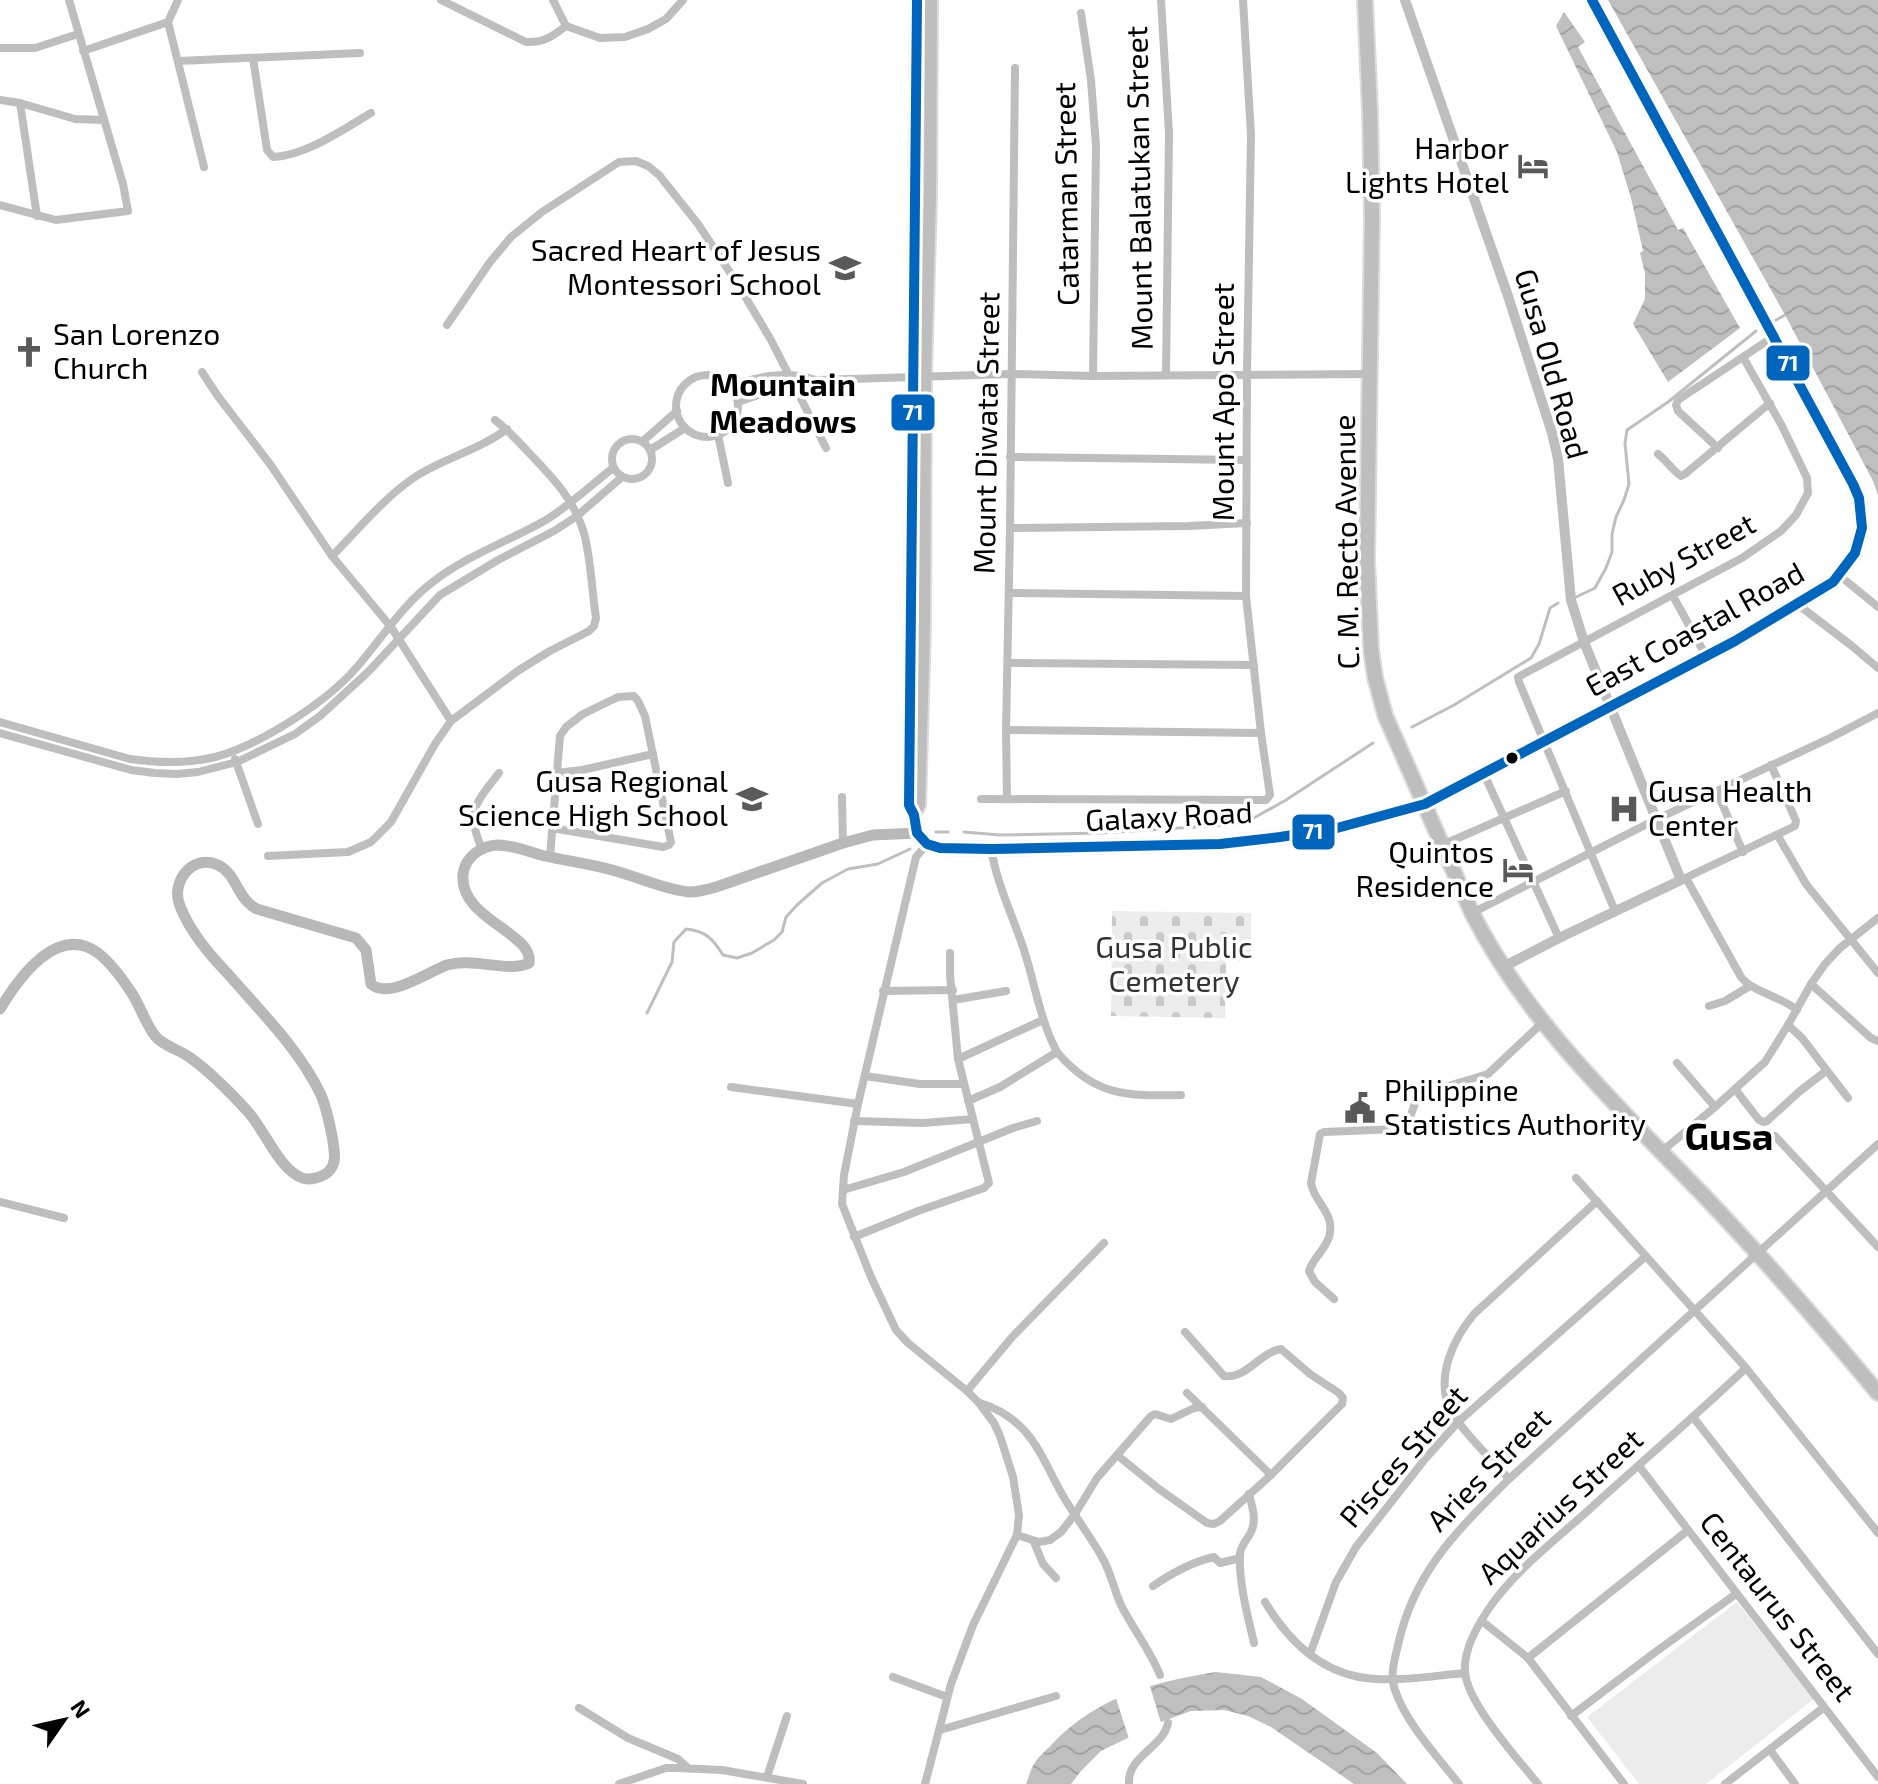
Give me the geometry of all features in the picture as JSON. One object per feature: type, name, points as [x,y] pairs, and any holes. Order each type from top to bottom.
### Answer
[{"type":"highway","name":"C. M. Recto Avenue","points":[[1365,0],[1372,231],[1367,560],[1371,650],[1385,715],[1472,913],[1503,967],[1543,1022],[1817,1320],[1878,1393]]},
{"type":"main road","points":[[917,0],[930,196],[919,376]]},
{"type":"main road","points":[[927,844],[917,833],[914,815],[919,805],[916,197],[931,0]]},
{"type":"main road","name":"East Coastal Road","points":[[1425,804],[1611,708],[1825,588],[1840,576],[1855,553],[1859,540],[1862,514],[1859,498],[1592,0]]},
{"type":"main road","points":[[916,197],[930,196]]},
{"type":"main road","name":"Galaxy Road","points":[[927,844],[940,848],[991,849],[1220,844],[1337,828],[1425,804]]},
{"type":"main road","points":[[0,1009],[20,979],[57,948],[67,945],[88,947],[99,953],[125,984],[144,1013],[153,1034],[161,1042],[195,1061],[247,1111],[281,1160],[300,1177],[307,1179],[324,1175],[334,1164],[331,1128],[322,1098],[288,1044],[214,958],[178,904],[180,880],[193,866],[205,862],[217,864],[230,876],[248,905],[257,909],[356,938],[366,950],[371,984],[377,989],[390,990],[458,962],[520,966],[529,963],[524,946],[477,908],[463,890],[464,868],[470,858],[482,849],[501,845],[611,869],[680,890],[703,891],[843,843],[873,835],[917,833]]},
{"type":"street","points":[[553,0],[566,26],[600,38],[625,37],[648,29],[666,19],[678,2]]},
{"type":"street","name":"Mount Balatukan Street","points":[[1161,0],[1169,133],[1166,375]]},
{"type":"street","name":"Mount Apo Street","points":[[1007,799],[1266,800],[1270,795],[1246,596],[1251,135],[1243,0]]},
{"type":"street","name":"Gusa Old Road","points":[[1405,0],[1552,433],[1558,459],[1568,585],[1584,642],[1683,879]]},
{"type":"street","points":[[444,1],[526,42],[548,39],[566,26]]},
{"type":"street","points":[[0,205],[56,220],[128,211],[123,184],[70,2]]},
{"type":"street","points":[[175,4],[168,22],[204,167]]},
{"type":"street","name":"Catarman Street","points":[[1081,13],[1091,80],[1096,146],[1093,376]]},
{"type":"street","points":[[83,51],[168,22]]},
{"type":"street","points":[[0,48],[35,48],[78,34]]},
{"type":"street","points":[[179,61],[360,53]]},
{"type":"street","points":[[253,58],[267,150],[273,157],[328,138],[371,113]]},
{"type":"street","name":"Mount Diwata Street","points":[[1007,799],[1015,68]]},
{"type":"street","points":[[0,100],[75,119],[104,120]]},
{"type":"street","points":[[20,103],[37,216]]},
{"type":"street","points":[[447,325],[511,237],[542,212],[619,162],[636,161],[659,175],[698,224],[737,283],[789,374],[826,448]]},
{"type":"street","points":[[1718,448],[1683,417],[1676,405],[1678,400],[1773,337]]},
{"type":"street","name":"Ruby Street","points":[[1543,743],[1518,677],[1742,558],[1788,525],[1804,501],[1808,493],[1807,478],[1743,357]]},
{"type":"street","points":[[202,372],[270,464],[332,556],[391,627],[451,721]]},
{"type":"street","points":[[730,385],[763,376],[789,374],[817,380]]},
{"type":"street","points":[[738,402],[817,380],[1011,374],[1370,374]]},
{"type":"street","points":[[700,376],[721,379],[730,385],[738,402],[734,422],[718,435],[701,437],[693,434],[685,428],[677,411],[677,399],[682,388],[700,376]]},
{"type":"street","points":[[1658,454],[1681,476],[1770,403]]},
{"type":"street","points":[[643,441],[677,411]]},
{"type":"street","points":[[268,856],[348,852],[371,842],[391,822],[451,721],[519,670],[582,636],[594,626],[596,618],[588,554],[571,501],[507,429],[495,420]]},
{"type":"street","points":[[650,450],[685,428]]},
{"type":"street","points":[[332,556],[414,478],[490,442],[507,429]]},
{"type":"street","points":[[718,435],[728,483]]},
{"type":"street","points":[[630,438],[643,441],[650,450],[652,463],[646,474],[634,479],[622,477],[613,468],[611,454],[618,443],[630,438]]},
{"type":"street","points":[[1010,457],[1246,460]]},
{"type":"street","points":[[0,722],[130,759],[151,762],[195,761],[232,751],[267,735],[330,693],[355,670],[407,605],[445,572],[546,519],[613,468]]},
{"type":"street","points":[[0,733],[131,770],[177,774],[237,762],[295,734],[320,716],[368,672],[440,595],[554,531],[577,516],[622,477]]},
{"type":"street","points":[[1010,528],[1247,523]]},
{"type":"street","points":[[1840,576],[1878,607]]},
{"type":"street","points":[[1009,593],[1246,596]]},
{"type":"street","points":[[1673,596],[1706,656]]},
{"type":"street","points":[[1797,604],[1878,668]]},
{"type":"street","points":[[1008,663],[1254,665]]},
{"type":"street","points":[[550,857],[552,828],[556,773],[560,736],[583,714],[618,697],[634,696],[645,716],[671,842],[667,847],[552,828]]},
{"type":"street","points":[[1472,913],[1657,819],[1878,713]]},
{"type":"street","points":[[1006,730],[1261,733]]},
{"type":"street","points":[[1543,743],[1615,911]]},
{"type":"street","points":[[96,761],[98,749]]},
{"type":"street","points":[[232,751],[258,824]]},
{"type":"street","points":[[556,773],[653,754]]},
{"type":"street","points":[[1503,967],[1615,911],[1793,829],[1796,824],[1771,765]]},
{"type":"street","points":[[482,849],[474,831],[474,815],[477,802],[499,773]]},
{"type":"street","points":[[1484,774],[1559,938]]},
{"type":"street","points":[[1442,845],[1566,791]]},
{"type":"street","points":[[1717,792],[1743,852]]},
{"type":"street","points":[[842,797],[843,843]]},
{"type":"street","points":[[981,799],[1007,799]]},
{"type":"street","points":[[1778,836],[1806,884],[1878,973]]},
{"type":"street","points":[[925,1784],[947,1697],[973,1625],[1017,1535],[1019,1515],[1013,1477],[994,1423],[967,1391],[896,1330],[842,1204],[854,1121],[883,991],[916,857],[927,844]]},
{"type":"street","points":[[991,849],[994,869],[1025,954],[1043,1020],[1057,1052],[1074,1070],[1109,1091],[1136,1095],[1181,1095]]},
{"type":"street","points":[[1683,879],[1741,977],[1750,986],[1783,999],[1797,1010]]},
{"type":"street","points":[[1661,1152],[1765,1062],[1825,964],[1851,939],[1878,920]]},
{"type":"street","points":[[854,1237],[988,1186],[989,1179],[958,1059],[950,953]]},
{"type":"street","points":[[1811,984],[1878,1041]]},
{"type":"street","points":[[1709,1006],[1725,1001],[1750,986]]},
{"type":"street","points":[[883,991],[953,995],[1006,991]]},
{"type":"street","points":[[958,1059],[1043,1020]]},
{"type":"street","points":[[1334,1299],[1315,1282],[1309,1271],[1328,1241],[1330,1231],[1327,1212],[1311,1183],[1320,1134],[1404,1127],[1418,1095],[1488,1074],[1543,1022]]},
{"type":"street","points":[[1788,1025],[1802,1038],[1848,1098]]},
{"type":"street","points":[[968,1101],[1000,1087],[1057,1052]]},
{"type":"street","points":[[1677,1063],[1715,1107]]},
{"type":"street","points":[[1735,1089],[1763,1122],[1826,1071]]},
{"type":"street","points":[[865,1076],[920,1084],[963,1084]]},
{"type":"street","points":[[731,1087],[858,1104]]},
{"type":"street","points":[[854,1121],[923,1123],[973,1119]]},
{"type":"street","points":[[843,1190],[904,1172],[1037,1121]]},
{"type":"street","points":[[1775,1136],[1878,1247]]},
{"type":"street","name":"Aries Street","points":[[1392,1679],[1410,1603],[1426,1573],[1457,1531],[1509,1479],[1878,1144]]},
{"type":"street","points":[[1576,1178],[1746,1368],[1878,1533]]},
{"type":"street","points":[[1509,1479],[1458,1422],[1449,1406],[1446,1384],[1451,1352],[1465,1325],[1597,1201]]},
{"type":"street","points":[[0,1202],[64,1218]]},
{"type":"street","points":[[967,1391],[1013,1336],[1104,1243]]},
{"type":"street","name":"Pisces Street","points":[[1310,1654],[1336,1582],[1356,1547],[1425,1459],[1458,1422],[1646,1256]]},
{"type":"street","points":[[1117,1455],[1159,1489],[1207,1523],[1214,1524],[1271,1475],[1342,1404],[1343,1398],[1339,1393],[1281,1349],[1271,1351],[1238,1375],[1224,1376],[1185,1332]]},
{"type":"street","name":"Aquarius Street","points":[[1465,1673],[1468,1650],[1482,1621],[1492,1604],[1522,1571],[1746,1368]]},
{"type":"street","points":[[1187,1393],[1271,1475]]},
{"type":"street","points":[[979,1403],[998,1409],[1021,1427],[1046,1460],[1064,1498],[1104,1561],[1120,1603],[1160,1675]]},
{"type":"street","points":[[1017,1535],[1034,1542],[1056,1537],[1075,1514],[1097,1478],[1151,1416],[1155,1414],[1171,1419],[1202,1407]]},
{"type":"street","points":[[1693,1417],[1878,1654]]},
{"type":"street","name":"Centaurus Street","points":[[1639,1466],[1878,1777]]},
{"type":"street","points":[[1249,1494],[1253,1524],[1240,1551],[1240,1558],[1254,1643]]},
{"type":"street","points":[[1528,1658],[1687,1531]]},
{"type":"street","points":[[1034,1542],[1040,1559],[1056,1578]]},
{"type":"street","points":[[1153,1586],[1202,1560],[1214,1557],[1220,1563],[1240,1558]]},
{"type":"street","points":[[1571,1716],[1736,1594]]},
{"type":"street","points":[[1265,1602],[1287,1634],[1310,1654],[1346,1674],[1392,1679],[1465,1673],[1475,1699],[1538,1784]]},
{"type":"street","points":[[1482,1621],[1528,1658],[1624,1784]]},
{"type":"street","points":[[893,1677],[947,1697]]},
{"type":"street","points":[[1392,1679],[1404,1710],[1459,1784]]},
{"type":"street","points":[[940,1730],[1056,1696]]},
{"type":"street","points":[[579,1708],[628,1738],[678,1759],[688,1768]]},
{"type":"street","points":[[1725,1784],[1823,1708]]},
{"type":"street","points":[[767,1777],[787,1716]]},
{"type":"street","points":[[1129,1784],[1132,1767],[1165,1733],[1168,1723]]},
{"type":"street","points":[[1770,1750],[1795,1784]]},
{"type":"street","points":[[619,1784],[666,1768],[722,1770],[803,1784]]},
{"type":"green space","name":"Gusa Public Cemetery","points":[[1112,911],[1251,913],[1251,961],[1226,961],[1225,1018],[1111,1016]]},
{"type":"green space","points":[[1737,1602],[1814,1699],[1706,1784],[1639,1784],[1587,1717]]},
{"type":"water","points":[[1608,0],[1878,0],[1878,495],[1785,315]]},
{"type":"water","points":[[1564,12],[1585,42],[1578,47],[1678,230],[1683,228],[1740,328],[1668,382],[1633,324],[1645,299],[1645,273],[1640,253],[1643,251],[1617,152],[1556,26]]},
{"type":"water","points":[[1216,1672],[1261,1677],[1302,1699],[1377,1753],[1407,1784],[1354,1784],[1271,1727],[1248,1716],[1224,1710],[1191,1711],[1158,1723],[1101,1751],[1071,1784],[1026,1784],[1040,1756],[1089,1713],[1149,1686]]},
{"type":"pier","points":[[1149,1683],[1162,1726],[1130,1742],[1115,1695]]},
{"type":"waterway","points":[[1776,320],[1785,315]]},
{"type":"waterway","points":[[1574,598],[1595,588],[1612,552],[1616,517],[1629,484],[1625,443],[1627,430],[1668,402],[1756,331]]},
{"type":"waterway","points":[[1412,727],[1531,658],[1539,644],[1550,608],[1558,603]]},
{"type":"waterway","points":[[964,832],[1000,835],[1101,833],[1243,824],[1373,743]]},
{"type":"waterway","points":[[936,832],[948,832]]},
{"type":"waterway","points":[[647,1013],[672,962],[674,942],[686,929],[708,937],[723,955],[737,958],[752,953],[774,940],[782,932],[786,917],[822,883],[848,869],[878,864],[910,849]]},
{"type":"transit line","name":"71","points":[[917,0],[909,805],[917,833],[927,844],[940,848],[991,849],[1220,844],[1337,828],[1425,804],[1735,641],[1833,582],[1855,553],[1862,528],[1859,498],[1853,484],[1592,0]]},
{"type":"place","name":"Harbor Lights Hotel","points":[[1533,166]]},
{"type":"place","name":"Sacred Heart of Jesus Montessori School","points":[[845,268]]},
{"type":"place","name":"San Lorenzo Church","points":[[29,352]]},
{"type":"place","name":"Gusa Regional Science High School","points":[[752,799]]},
{"type":"place","name":"Gusa Health Center","points":[[1624,809]]},
{"type":"place","name":"Quintos Residence","points":[[1518,870]]},
{"type":"place","name":"Philippine Statistics Authority","points":[[1360,1108]]},
{"type":"district","name":"Mountain Meadows","points":[[783,404]]},
{"type":"district","name":"Gusa","points":[[1729,1137]]}]
